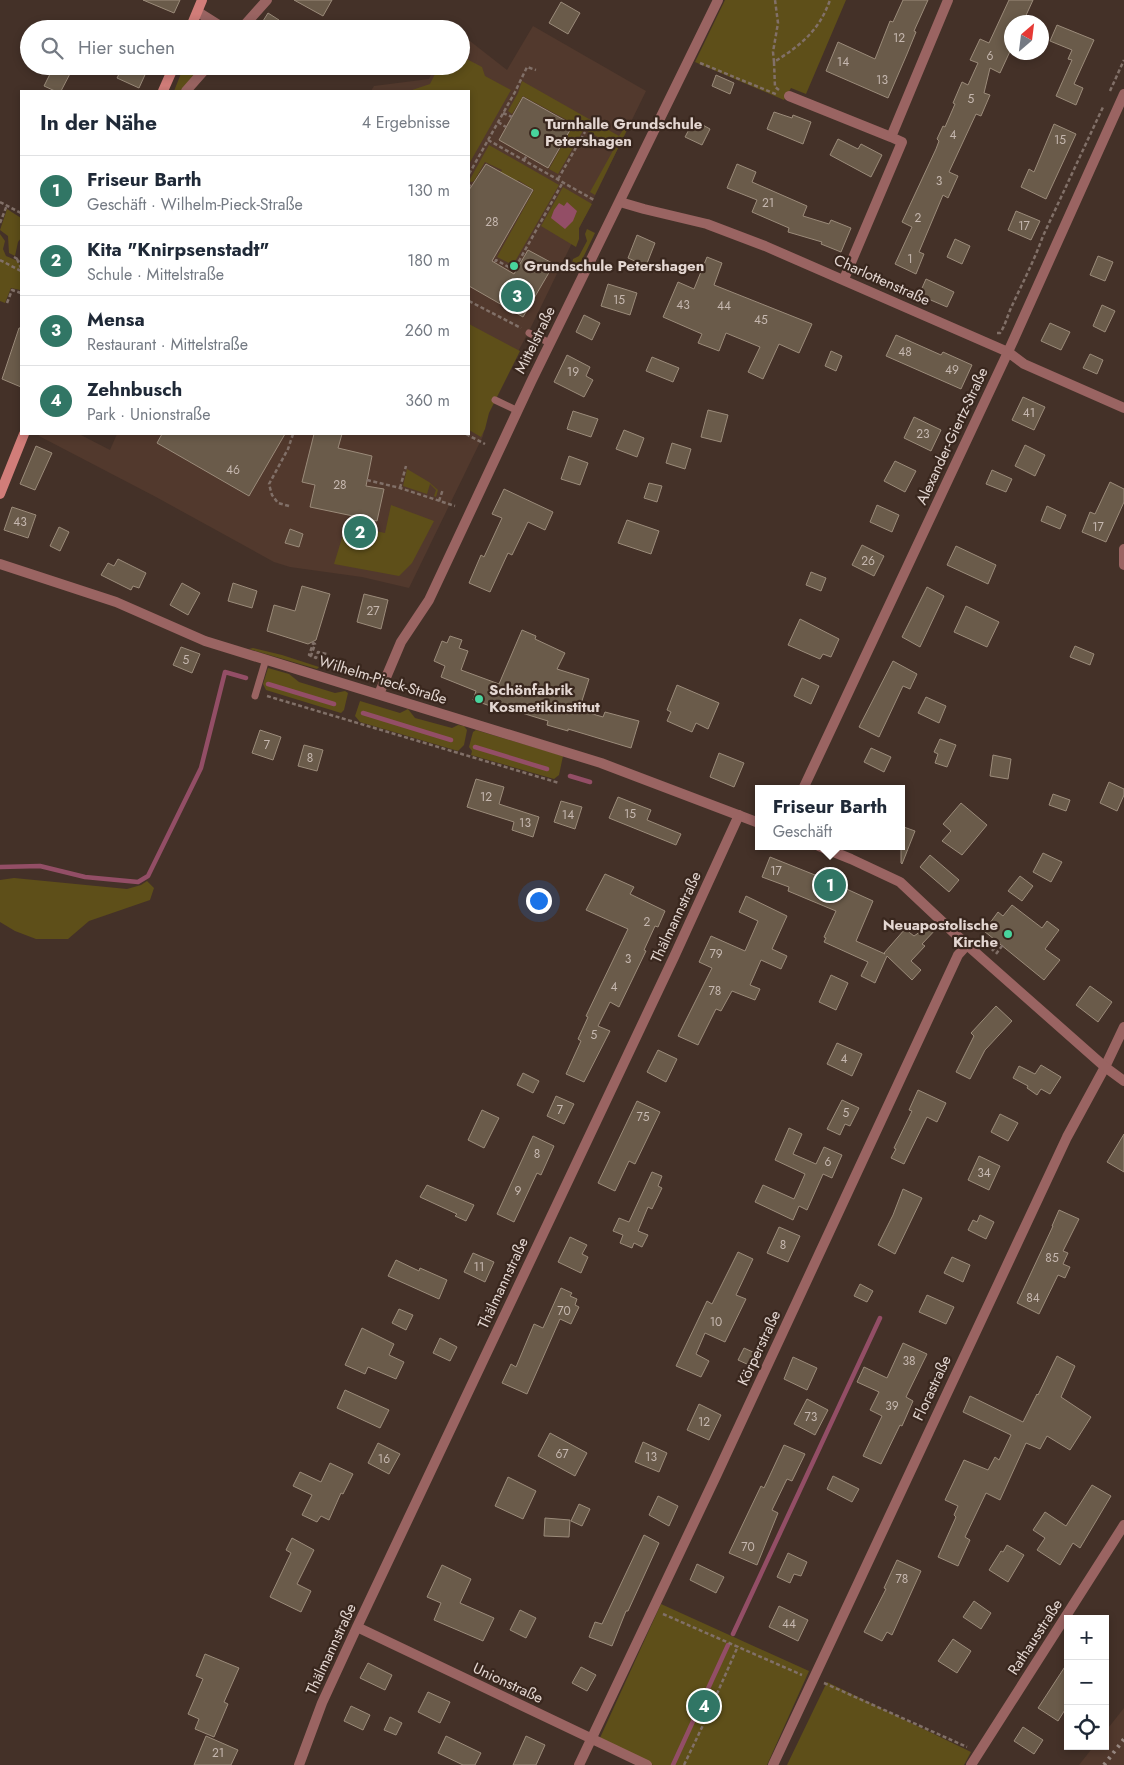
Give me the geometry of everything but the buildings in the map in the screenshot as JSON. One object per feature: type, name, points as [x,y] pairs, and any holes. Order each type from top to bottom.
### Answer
[{"type":"main road","points":[[194,20],[202,0]]},
{"type":"main road","points":[[163,90],[170,75]]},
{"type":"main road","points":[[0,494],[24,435]]},
{"type":"street","points":[[249,20],[267,0]]},
{"type":"street","name":"Mittelstraße","points":[[379,694],[401,642],[429,600],[550,344],[718,0]]},
{"type":"street","points":[[891,137],[948,0]]},
{"type":"street","points":[[198,12],[210,20]]},
{"type":"street","points":[[187,90],[200,75]]},
{"type":"street","name":"Alexander-Giertz-Straße","points":[[805,785],[1008,352],[1124,94]]},
{"type":"street","points":[[789,96],[902,142],[844,279]]},
{"type":"street","name":"Charlottenstraße","points":[[620,202],[707,224],[765,246],[1008,352],[1024,364],[1124,408]]},
{"type":"street","points":[[1124,549],[1124,564]]},
{"type":"street","name":"Wilhelm-Pieck-Straße","points":[[0,564],[116,602],[205,641],[625,771],[755,821]]},
{"type":"street","name":"Thälmannstraße","points":[[299,1765],[322,1703],[357,1627],[739,815]]},
{"type":"street","points":[[829,850],[900,882],[967,945],[1105,1067],[1124,1081]]},
{"type":"street","name":"Körperstraße","points":[[579,1765],[958,955],[967,945]]},
{"type":"street","name":"Florastraße","points":[[773,1765],[1067,1137],[1105,1067],[1124,1027]]},
{"type":"street","name":"Rathausstraße","points":[[971,1765],[1124,1525]]},
{"type":"street","name":"Unionstraße","points":[[357,1627],[647,1765]]},
{"type":"lane","points":[[529,333],[550,344]]},
{"type":"lane","points":[[495,400],[518,411]]},
{"type":"lane","points":[[255,694],[266,659]]},
{"type":"path","points":[[775,0],[778,23],[773,52],[775,87],[789,96]]},
{"type":"path","points":[[774,62],[800,45],[811,34],[823,16],[830,0]]},
{"type":"path","points":[[690,58],[742,82],[776,94],[789,96]]},
{"type":"path","points":[[1108,96],[1124,60]]},
{"type":"path","points":[[470,172],[527,67],[536,70]]},
{"type":"path","points":[[990,330],[1000,334],[1004,328],[1043,236],[1105,103]]},
{"type":"path","points":[[503,113],[512,117]]},
{"type":"path","points":[[498,122],[506,127]]},
{"type":"path","points":[[558,179],[585,132]]},
{"type":"path","points":[[488,140],[594,200]]},
{"type":"path","points":[[524,160],[527,155]]},
{"type":"path","points":[[495,260],[514,270],[563,182]]},
{"type":"path","points":[[0,202],[20,212]]},
{"type":"path","points":[[0,223],[7,205]]},
{"type":"path","points":[[20,260],[16,258],[20,268]]},
{"type":"path","points":[[0,260],[20,270]]},
{"type":"path","points":[[7,303],[12,290],[20,293]]},
{"type":"path","points":[[470,302],[529,333]]},
{"type":"path","points":[[289,506],[278,503],[272,495],[269,484],[288,449],[293,435]]},
{"type":"path","points":[[468,435],[485,444]]},
{"type":"path","points":[[400,488],[406,466]]},
{"type":"path","points":[[367,480],[400,488],[455,506]]},
{"type":"path","points":[[439,501],[443,489]]},
{"type":"path","points":[[313,643],[315,644],[311,656],[316,658],[318,652],[327,654]]},
{"type":"path","points":[[255,694],[559,783]]},
{"type":"path","points":[[820,877],[821,872],[823,874],[826,867]]},
{"type":"path","points":[[823,874],[826,874],[824,879]]},
{"type":"path","points":[[992,951],[999,944],[1002,946],[996,954]]},
{"type":"path","points":[[653,1609],[826,1683],[979,1752]]},
{"type":"path","points":[[684,1765],[738,1646]]},
{"type":"shaded area","points":[[725,0],[846,0],[806,94],[791,88],[784,100],[695,62]]},
{"type":"shaded area","points":[[533,26],[646,91],[531,327],[488,409],[483,436],[409,588],[362,577],[290,567],[274,562],[156,497],[39,436],[81,435],[110,450],[117,435],[470,435],[470,90],[372,90],[374,86],[429,79],[431,75],[470,75],[470,41],[507,70]]},
{"type":"shaded area","points":[[470,61],[482,67],[485,76],[511,90],[470,162],[470,90],[412,90],[430,84],[434,75],[470,75]]},
{"type":"shaded area","points":[[180,75],[194,75],[181,90],[174,90]]},
{"type":"shaded area","points":[[522,81],[619,136],[623,130],[628,128],[595,195],[590,192],[615,147],[584,129],[558,174],[549,169],[574,124],[523,96],[512,114],[508,111]]},
{"type":"shaded area","points":[[489,145],[559,185],[513,265],[497,257],[534,190],[518,180],[514,186],[498,177],[502,170],[485,162],[474,181],[470,181]]},
{"type":"shaded area","points":[[563,187],[592,204],[579,228],[579,239],[576,247],[541,226]]},
{"type":"shaded area","points":[[567,202],[577,211],[573,221],[565,229],[551,218],[559,203],[564,206]]},
{"type":"shaded area","points":[[7,209],[20,217],[20,239],[15,256],[9,253],[8,236],[0,230]]},
{"type":"shaded area","points":[[587,229],[595,233],[579,266],[572,263],[573,259],[579,256],[587,241],[585,234]]},
{"type":"shaded area","points":[[0,234],[5,241],[3,249],[6,256],[14,259],[20,265],[20,290],[11,288],[5,303],[0,301]]},
{"type":"shaded area","points":[[470,325],[520,351],[489,413],[481,437],[470,431]]},
{"type":"shaded area","points":[[407,469],[429,482],[438,490],[436,497],[434,496],[436,490],[430,484],[427,494],[403,486]]},
{"type":"shaded area","points":[[391,505],[434,521],[412,563],[399,576],[334,564],[346,525],[385,533]]},
{"type":"shaded area","points":[[253,648],[319,667],[317,669],[249,649]]},
{"type":"shaded area","points":[[268,668],[289,674],[299,682],[335,693],[345,691],[348,693],[344,710],[341,713],[266,690],[263,684]]},
{"type":"shaded area","points":[[360,701],[400,713],[408,709],[415,718],[452,728],[458,725],[464,726],[467,730],[464,745],[458,751],[360,722],[355,716]]},
{"type":"shaded area","points":[[476,730],[563,756],[559,775],[554,779],[471,755],[472,751],[469,747],[473,732]]},
{"type":"shaded area","points":[[14,878],[127,889],[147,881],[154,888],[150,900],[89,921],[68,939],[36,939],[15,931],[0,922],[0,880]]},
{"type":"shaded area","points":[[661,1604],[809,1671],[767,1765],[653,1765],[599,1740]]},
{"type":"shaded area","points":[[827,1682],[971,1752],[964,1765],[787,1765]]},
{"type":"shaded area","points":[[1124,1708],[1124,1765],[1079,1765],[1091,1750],[1109,1750],[1109,1727]]},
{"type":"waterway","points":[[0,867],[40,866],[85,877],[138,882],[148,876],[201,768],[225,672],[246,678]]},
{"type":"waterway","points":[[268,684],[334,704]]},
{"type":"waterway","points":[[363,713],[451,740]]},
{"type":"waterway","points":[[475,747],[547,769]]},
{"type":"waterway","points":[[570,776],[590,782]]},
{"type":"waterway","points":[[733,1634],[880,1318]]},
{"type":"waterway","points":[[673,1765],[728,1645]]},
{"type":"railway","points":[[1104,1765],[1124,1739]]},
{"type":"place","name":"Turnhalle Grundschule Petershagen","points":[[535,133]]},
{"type":"place","name":"Grundschule Petershagen","points":[[514,266]]},
{"type":"place","name":"Mensa","points":[[517,296]]},
{"type":"place","name":"Kita \"Knirpsenstadt\"","points":[[360,532]]},
{"type":"place","name":"Schönfabrik Kosmetikinstitut","points":[[479,699]]},
{"type":"place","name":"Friseur Barth","points":[[830,885]]},
{"type":"place","name":"Neuapostolische Kirche","points":[[1008,934]]},
{"type":"place","name":"Zehnbusch","points":[[704,1706]]}]
